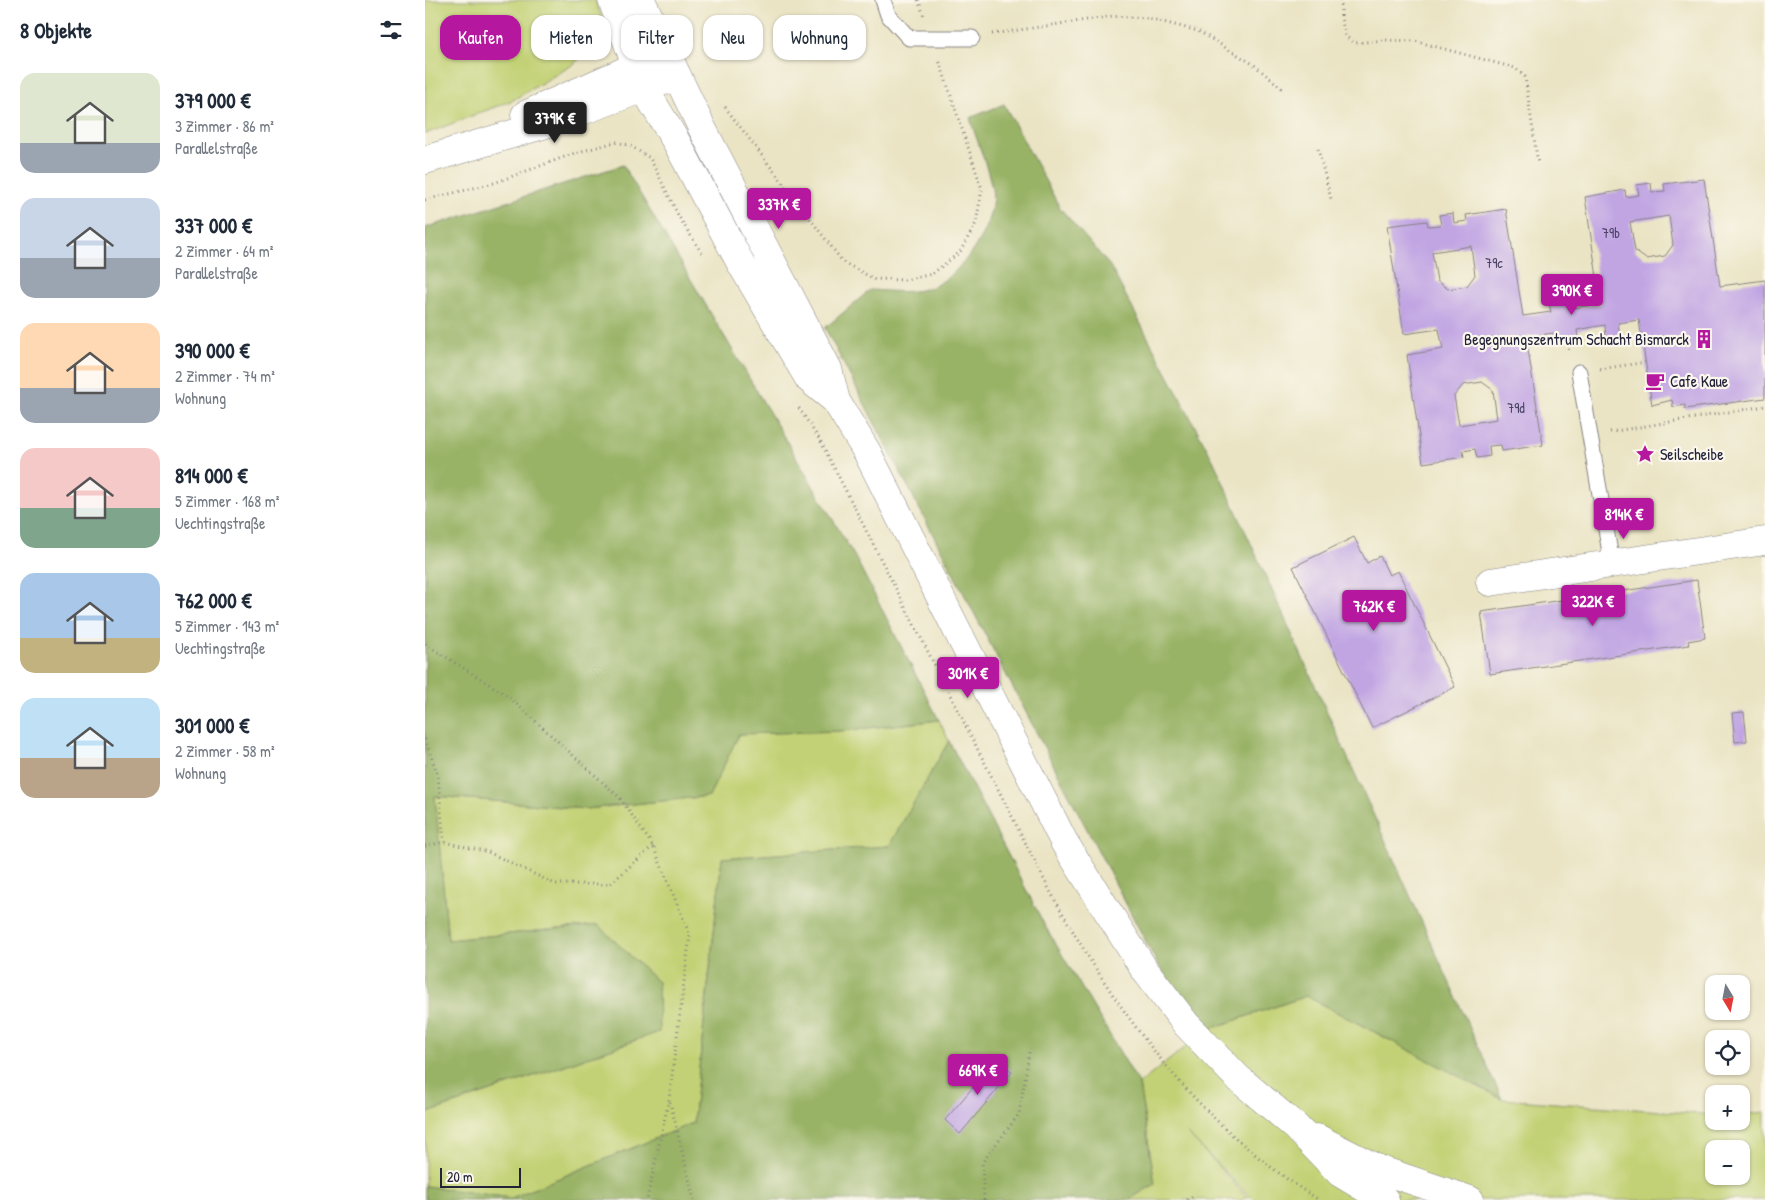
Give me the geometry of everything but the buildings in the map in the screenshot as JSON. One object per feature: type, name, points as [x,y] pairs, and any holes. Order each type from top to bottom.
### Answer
[{"type":"main road","points":[[612,0],[641,78],[741,262],[809,379],[836,401]]},
{"type":"main road","points":[[641,0],[671,64],[828,369],[836,401],[867,452],[1064,842],[1139,960],[1186,1024],[1245,1084],[1296,1127],[1340,1173],[1385,1200]]},
{"type":"main road","points":[[437,156],[549,123],[671,64]]},
{"type":"main road","points":[[1490,582],[1765,541]]},
{"type":"main road","points":[[1296,1127],[1341,1152],[1378,1169],[1470,1200]]},
{"type":"lane","points":[[883,0],[888,15],[909,38],[972,38]]},
{"type":"lane","points":[[1579,372],[1612,564]]},
{"type":"path","points":[[729,115],[843,262],[874,278],[905,280],[932,274],[960,252],[976,223],[982,189],[918,0]]},
{"type":"path","points":[[1341,0],[1341,17],[1345,36],[1355,43],[1386,40],[1415,41],[1515,68],[1525,77],[1538,164]]},
{"type":"path","points":[[972,38],[1113,16],[1148,18],[1198,30],[1253,64],[1284,90]]},
{"type":"path","points":[[425,200],[494,183],[575,153],[615,142],[629,145],[650,158],[679,217],[704,257]]},
{"type":"path","points":[[1318,149],[1331,199]]},
{"type":"path","points":[[1579,372],[1647,362]]},
{"type":"path","points":[[795,402],[821,442],[1050,891],[1085,955],[1122,1011],[1181,1084],[1239,1141],[1319,1200]]},
{"type":"path","points":[[1589,435],[1765,406]]},
{"type":"path","points":[[425,644],[508,696],[621,798],[653,846],[691,935],[669,1099],[647,1200]]},
{"type":"path","points":[[425,739],[438,776],[444,842]]},
{"type":"path","points":[[425,846],[444,842],[488,852],[555,884],[610,884],[653,846]]},
{"type":"path","points":[[984,1200],[982,1163],[1019,1114],[1030,1048]]},
{"type":"path","points":[[669,1099],[694,1200]]},
{"type":"path","points":[[1187,1200],[1192,1197]]},
{"type":"green space","points":[[425,0],[595,0],[601,15],[531,15],[531,60],[578,60],[574,64],[513,100],[425,134]]},
{"type":"green space","points":[[1004,104],[1060,208],[1110,266],[1214,462],[1502,1099],[1306,996],[1207,1030],[1158,965],[825,328],[870,290],[905,292],[922,290],[938,284],[949,277],[969,255],[985,228],[993,201],[990,179],[970,118]]},
{"type":"green space","points":[[623,165],[855,557],[939,720],[841,731],[739,734],[709,796],[586,809],[435,796],[448,940],[598,925],[658,982],[659,1032],[425,1114],[425,228]]},
{"type":"green space","points":[[939,720],[949,741],[889,846],[722,858],[693,1123],[511,1198],[425,1186],[425,1114],[659,1032],[598,925],[448,940],[434,796],[586,809],[709,796],[739,734],[841,731]]},
{"type":"green space","points":[[949,741],[1045,926],[1139,1084],[1155,1184],[1128,1200],[425,1200],[425,1186],[511,1198],[693,1123],[722,858],[889,846]]},
{"type":"green space","points":[[1306,996],[1502,1099],[1705,1114],[1705,1130],[1750,1130],[1750,1114],[1765,1112],[1765,1200],[1257,1200],[1248,1195],[1187,1133],[1247,1197],[1242,1200],[1128,1200],[1155,1184],[1139,1084],[1207,1030]]},
{"type":"place","name":"Begegnungszentrum Schacht Bismarck","points":[[1704,339]]},
{"type":"place","name":"Cafe Kaue","points":[[1655,381]]},
{"type":"place","name":"Seilscheibe","points":[[1645,454]]}]
